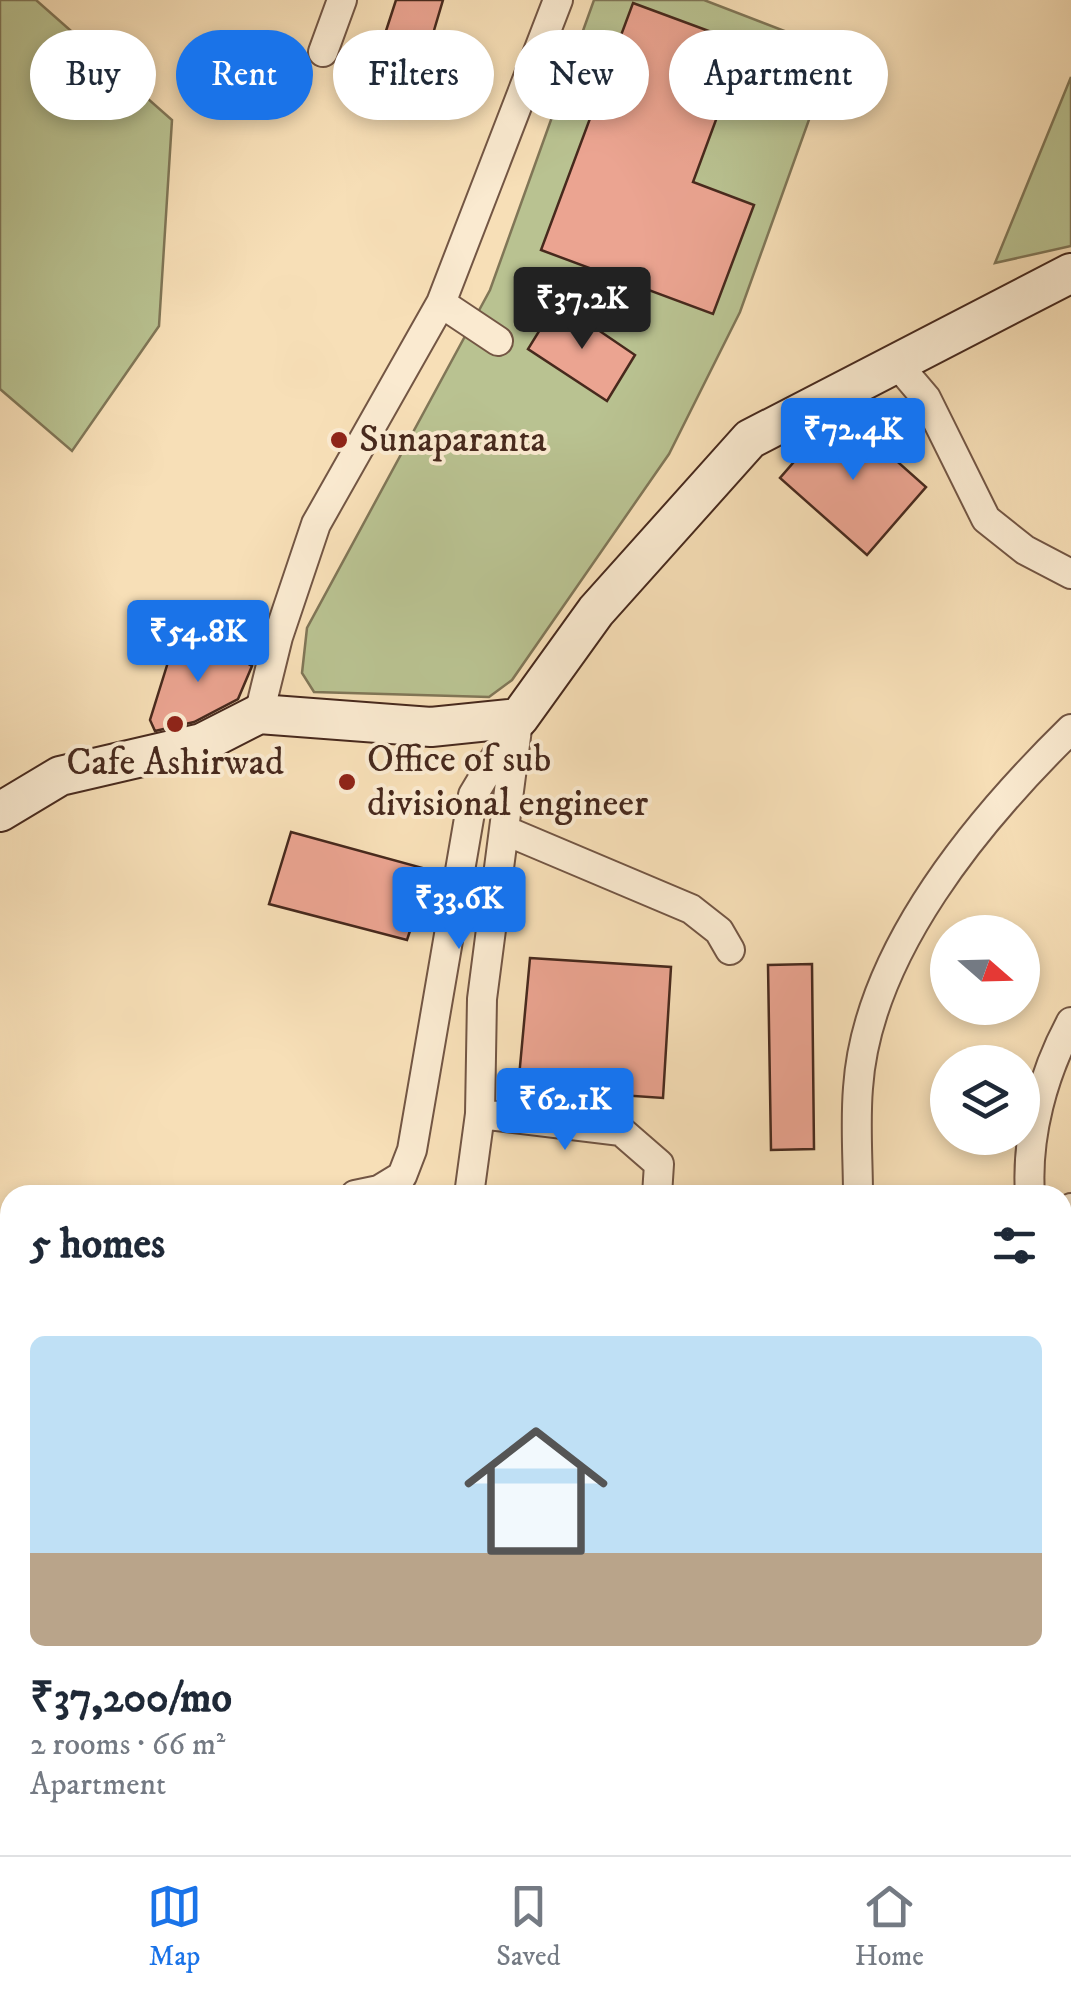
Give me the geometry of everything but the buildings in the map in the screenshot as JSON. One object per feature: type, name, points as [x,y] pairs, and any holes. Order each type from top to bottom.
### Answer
[{"type":"street","points":[[323,52],[342,0]]},
{"type":"street","points":[[259,714],[278,638],[316,524],[440,303],[558,0]]},
{"type":"street","points":[[387,1185],[402,1176],[412,1150],[472,795],[519,718],[596,611],[750,439],[1071,274]]},
{"type":"street","points":[[440,303],[498,340]]},
{"type":"street","points":[[898,366],[926,398],[986,519],[1025,550],[1071,574]]},
{"type":"street","points":[[0,812],[60,776],[202,743],[259,714],[431,727],[519,718]]},
{"type":"street","points":[[470,1185],[480,1114],[482,998],[519,718]]},
{"type":"street","points":[[858,1185],[858,1086],[871,1022],[905,942],[950,861],[1071,729]]},
{"type":"street","points":[[504,830],[691,909],[719,931],[730,950]]},
{"type":"street","points":[[1029,1185],[1027,1157],[1053,1056],[1071,1022]]},
{"type":"street","points":[[480,1114],[622,1130],[660,1164],[658,1185]]},
{"type":"green space","points":[[0,0],[36,0],[70,30],[30,30],[30,120],[156,120],[156,106],[172,120],[159,326],[72,451],[0,389]]},
{"type":"green space","points":[[594,0],[704,0],[782,30],[669,30],[669,120],[809,120],[740,312],[669,454],[512,680],[489,697],[314,692],[302,673],[307,628],[490,290],[551,120],[649,120],[649,30],[583,30]]},
{"type":"green space","points":[[1071,77],[1071,246],[995,263]]},
{"type":"place","name":"Sunaparanta","points":[[339,440]]},
{"type":"place","name":"Cafe Ashirwad","points":[[175,724]]},
{"type":"place","name":"Office of sub divisional engineer","points":[[347,782]]}]
